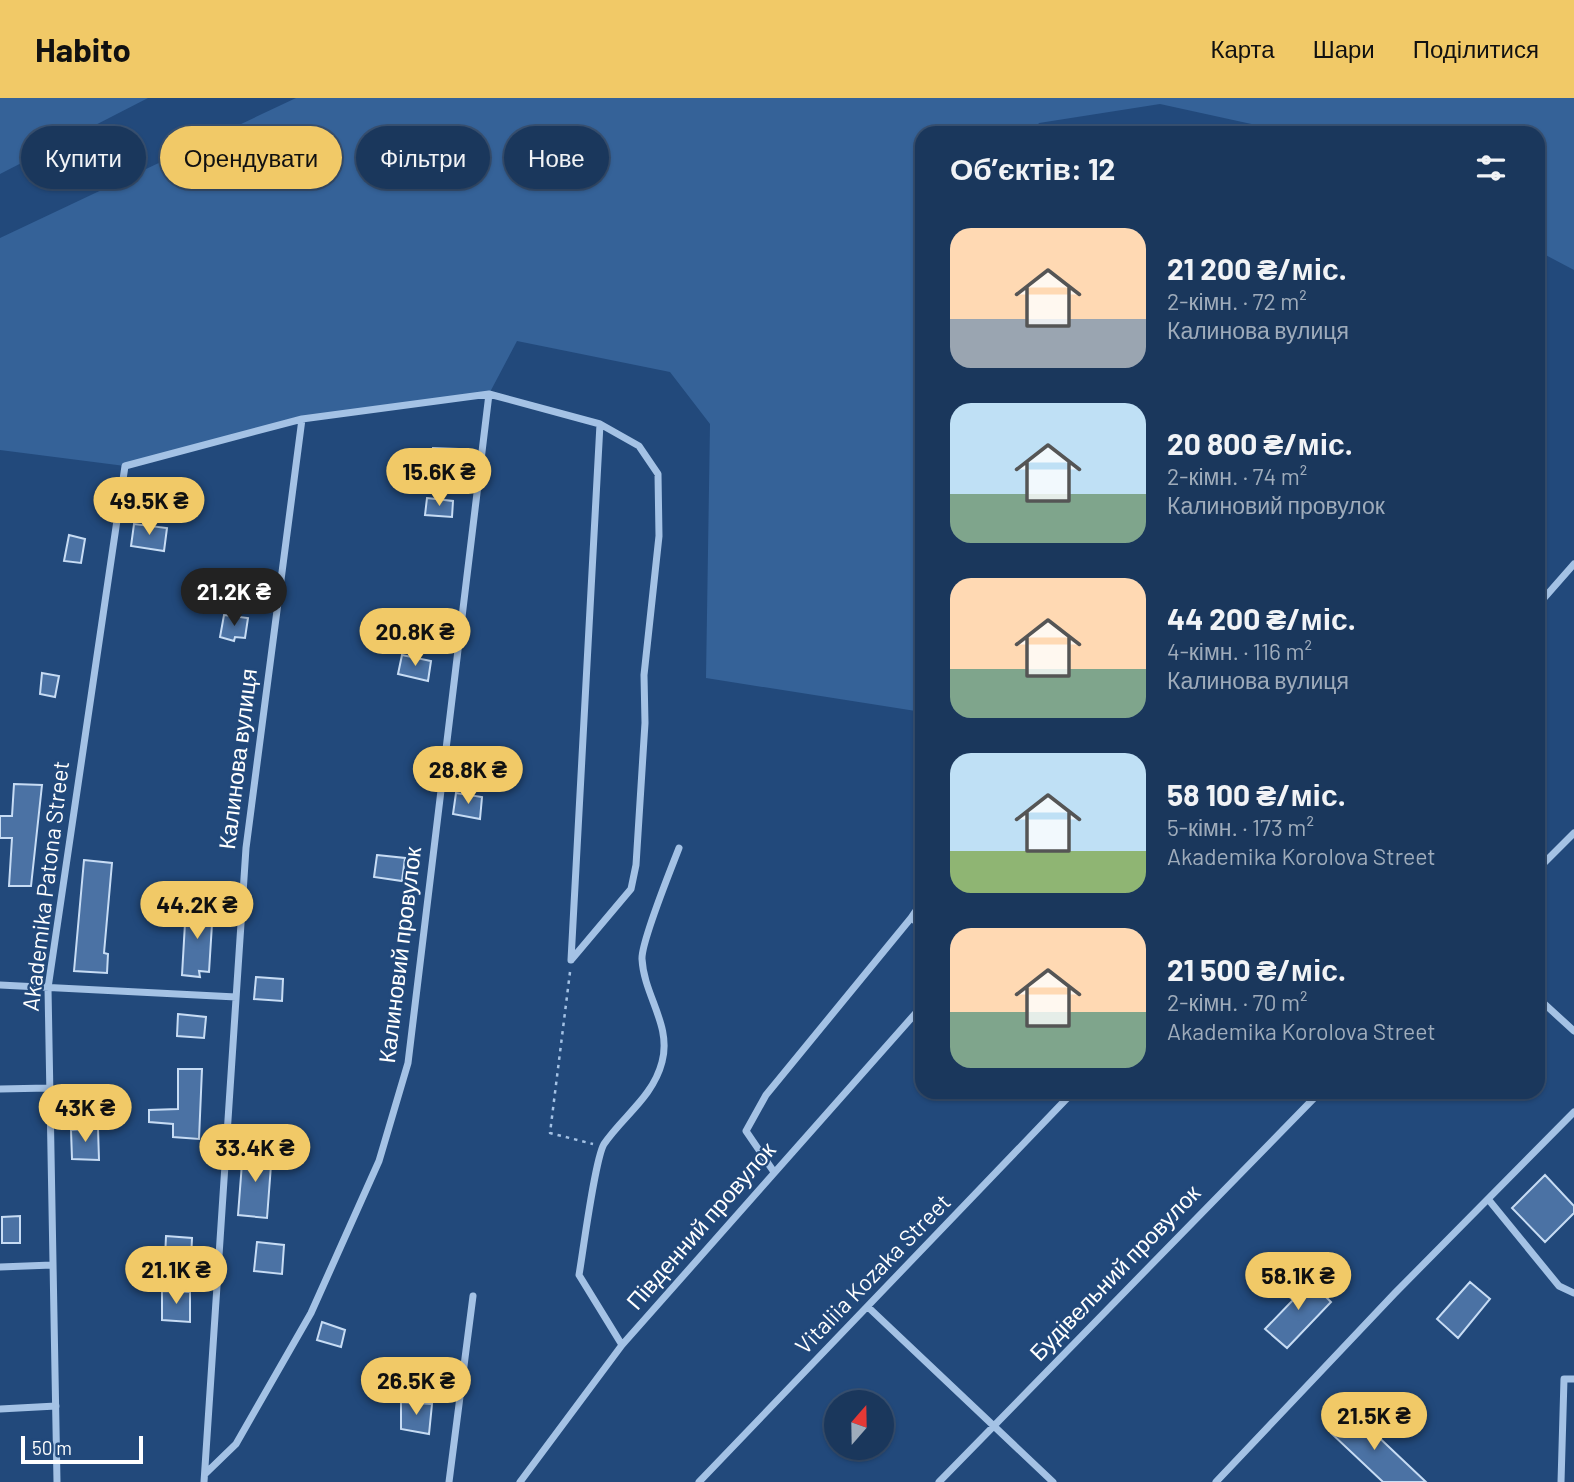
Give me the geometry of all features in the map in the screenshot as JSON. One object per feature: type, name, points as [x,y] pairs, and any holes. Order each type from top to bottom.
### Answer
[{"type":"street","points":[[302,419],[489,394],[600,424],[639,446],[657,474],[660,536],[644,675],[645,723],[636,865],[631,889],[572,960]]},
{"type":"street","name":"Калиновий провулок","points":[[205,1478],[236,1444],[311,1313],[379,1161],[408,1063],[489,394]]},
{"type":"street","name":"Akademika Patona Street","points":[[57,1482],[48,988],[125,466],[302,419]]},
{"type":"street","name":"Калинова вулиця","points":[[205,1478],[246,848],[302,419]]},
{"type":"street","points":[[572,960],[600,424]]},
{"type":"street","points":[[1545,597],[1574,564]]},
{"type":"street","points":[[1545,862],[1574,833]]},
{"type":"street","points":[[622,1345],[579,1275],[603,1146],[648,1093],[662,1064],[666,1042],[660,1017],[645,980],[642,956],[679,848]]},
{"type":"street","points":[[774,1171],[746,1131],[766,1095],[915,912]]},
{"type":"street","points":[[911,918],[915,921]]},
{"type":"street","points":[[0,985],[236,997]]},
{"type":"street","points":[[1545,1004],[1574,1031]]},
{"type":"street","name":"Південний провулок","points":[[520,1482],[622,1345],[915,1014]]},
{"type":"street","points":[[0,1089],[48,1088]]},
{"type":"street","name":"Vitaliia Kozaka Street","points":[[699,1482],[1066,1099]]},
{"type":"street","name":"Будівельний провулок","points":[[939,1482],[1313,1099]]},
{"type":"street","points":[[1216,1482],[1488,1199],[1573,1116]]},
{"type":"street","points":[[1488,1199],[1559,1286],[1574,1293]]},
{"type":"street","points":[[0,1267],[52,1265]]},
{"type":"street","points":[[449,1482],[473,1296]]},
{"type":"street","points":[[868,1307],[1053,1482]]},
{"type":"street","points":[[1560,1482],[1564,1379],[1574,1380]]},
{"type":"street","points":[[0,1409],[56,1406]]},
{"type":"path","points":[[572,960],[550,1133],[603,1146]]},
{"type":"shaded area","points":[[0,98],[148,98],[93,126],[21,126],[21,163],[0,174]]},
{"type":"shaded area","points":[[296,98],[1574,98],[1574,270],[1545,255],[1545,126],[1261,126],[1160,104],[1039,123],[1037,126],[915,126],[915,711],[706,678],[710,424],[670,372],[517,341],[489,394],[302,419],[125,466],[0,450],[0,238],[104,189],[146,189],[146,169],[160,162],[160,189],[342,189],[342,126],[237,126]]},
{"type":"building","points":[[433,448],[458,449],[456,475],[432,472]]},
{"type":"building","points":[[427,498],[453,501],[452,517],[425,515]]},
{"type":"building","points":[[134,524],[167,528],[164,551],[131,546]]},
{"type":"building","points":[[69,535],[85,539],[81,563],[64,561]]},
{"type":"building","points":[[224,615],[248,618],[245,638],[235,637],[234,641],[220,637]]},
{"type":"building","points":[[402,655],[431,661],[428,681],[398,674]]},
{"type":"building","points":[[42,673],[59,676],[55,697],[40,694]]},
{"type":"building","points":[[14,784],[42,785],[31,886],[9,886],[12,838],[0,838],[0,816],[12,816]]},
{"type":"building","points":[[456,793],[482,797],[480,819],[453,814]]},
{"type":"building","points":[[377,855],[405,858],[402,881],[374,877]]},
{"type":"building","points":[[84,860],[112,863],[104,953],[108,954],[107,973],[74,971]]},
{"type":"building","points":[[186,906],[213,908],[209,972],[199,971],[200,977],[182,975]]},
{"type":"building","points":[[256,977],[283,979],[282,1001],[254,999]]},
{"type":"building","points":[[178,1014],[206,1017],[204,1038],[177,1036]]},
{"type":"building","points":[[178,1069],[202,1069],[199,1139],[173,1137],[173,1124],[149,1122],[149,1110],[178,1109]]},
{"type":"building","points":[[98,1128],[99,1160],[72,1159],[71,1130]]},
{"type":"building","points":[[243,1150],[272,1152],[267,1218],[238,1215]]},
{"type":"building","points":[[1545,1175],[1574,1206],[1574,1213],[1545,1242],[1512,1208]]},
{"type":"building","points":[[20,1216],[20,1243],[2,1243],[2,1217]]},
{"type":"building","points":[[166,1236],[192,1238],[191,1260],[165,1258]]},
{"type":"building","points":[[257,1242],[284,1245],[282,1274],[254,1271]]},
{"type":"building","points":[[1305,1276],[1331,1302],[1287,1348],[1265,1329],[1293,1300],[1287,1295]]},
{"type":"building","points":[[1470,1282],[1490,1299],[1458,1338],[1437,1319]]},
{"type":"building","points":[[162,1291],[190,1292],[190,1322],[162,1320]]},
{"type":"building","points":[[322,1322],[345,1330],[341,1347],[317,1340]]},
{"type":"building","points":[[401,1402],[432,1404],[429,1434],[401,1429]]},
{"type":"building","points":[[1351,1411],[1426,1482],[1383,1482],[1331,1433]]}]
